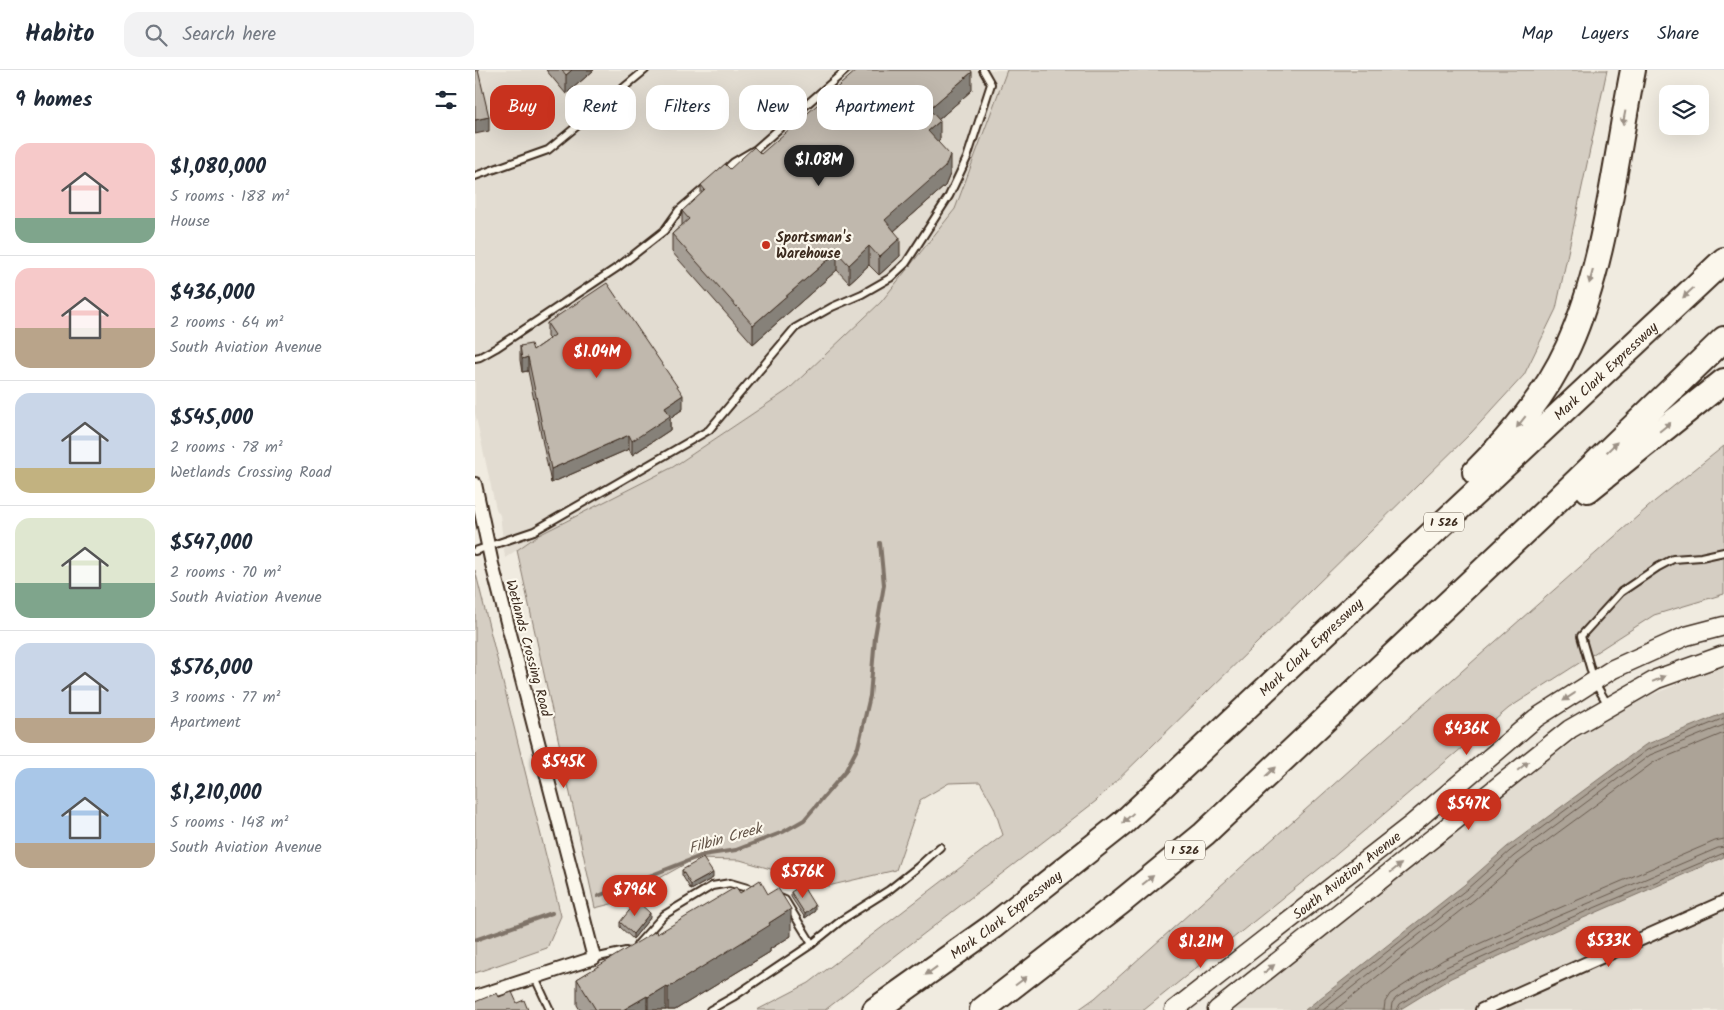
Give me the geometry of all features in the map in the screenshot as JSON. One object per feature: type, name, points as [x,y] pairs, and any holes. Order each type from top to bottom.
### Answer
[{"type":"highway","points":[[1164,785],[1379,566],[1505,442],[1533,406],[1567,348],[1590,282],[1603,232],[1633,70]]},
{"type":"highway","name":"Mark Clark Expressway","points":[[875,1010],[1000,921],[1123,823],[1724,260]]},
{"type":"highway","name":"I 526","points":[[982,1010],[1107,914],[1204,834],[1546,511],[1724,339]]},
{"type":"highway","points":[[1374,673],[1552,518],[1724,381]]},
{"type":"street","name":"Wetlands Crossing Road","points":[[475,484],[488,547],[594,958]]},
{"type":"street","name":"South Aviation Avenue","points":[[1174,1010],[1412,824],[1536,718],[1613,669],[1686,636],[1724,626]]},
{"type":"street","name":"South Aviation Avenue","points":[[1217,1010],[1570,728],[1657,679],[1724,655]]},
{"type":"street","points":[[1482,1010],[1724,902]]},
{"type":"street","points":[[475,997],[594,958]]},
{"type":"lane","points":[[475,176],[547,150],[645,70]]},
{"type":"lane","points":[[718,176],[734,162],[756,149],[846,70]]},
{"type":"lane","points":[[475,551],[534,531],[709,430],[795,328],[890,278],[906,263],[949,196],[967,158],[991,84],[983,70]]},
{"type":"lane","points":[[475,358],[480,358],[496,348],[618,267],[664,231],[679,210],[711,182]]},
{"type":"lane","points":[[1609,707],[1594,681],[1581,636],[1621,592],[1658,567],[1673,559],[1701,557],[1724,552]]},
{"type":"lane","points":[[710,1010],[733,997],[812,944],[843,919],[889,890],[940,847]]},
{"type":"lane","points":[[594,958],[633,949],[663,915],[712,886],[730,883],[764,893]]},
{"type":"lane","points":[[773,895],[785,900],[812,944]]},
{"type":"lane","points":[[535,978],[551,1010]]},
{"type":"shaded area","points":[[475,70],[1007,70],[955,209],[881,302],[788,390],[673,467],[537,536],[505,558],[500,515],[496,509],[475,413]]},
{"type":"shaded area","points":[[1007,70],[1607,70],[1556,309],[1524,375],[1471,433],[1096,801],[825,1010],[757,1010],[809,983],[1003,835],[994,807],[980,782],[949,783],[920,800],[896,870],[828,886],[740,860],[694,859],[615,903],[595,908],[517,550],[537,536],[673,467],[788,390],[881,302],[955,209]]},
{"type":"shaded area","points":[[1724,446],[1724,594],[1654,615],[1509,708],[1325,864],[1144,1010],[1078,1010],[1095,998],[1655,501]]},
{"type":"shaded area","points":[[475,570],[561,916],[547,948],[475,973]]},
{"type":"shaded area","points":[[1724,666],[1724,1010],[1230,1010],[1535,769],[1586,732],[1640,700]]},
{"type":"water","points":[[1724,713],[1724,857],[1451,978],[1399,1010],[1305,1010],[1464,885],[1507,847],[1645,745]]},
{"type":"building","points":[[475,70],[478,70],[489,117],[475,120]]},
{"type":"building","points":[[562,70],[572,70],[566,75]]},
{"type":"building","points":[[857,70],[971,70],[972,72],[933,106],[933,85],[840,85]]},
{"type":"building","points":[[817,105],[817,130],[929,130],[928,131],[950,155],[945,167],[885,220],[900,238],[879,257],[869,246],[849,265],[837,252],[753,325],[672,234],[689,219],[682,211],[705,190],[701,185],[725,164],[730,169],[754,147],[761,154],[788,130],[807,130],[807,114]]},
{"type":"building","points":[[933,113],[940,121],[933,127]]},
{"type":"building","points":[[607,283],[683,395],[665,407],[670,416],[632,441],[629,435],[551,469],[528,357],[522,359],[520,346],[531,344],[533,350],[555,335],[547,323]]},
{"type":"building","points":[[703,858],[713,873],[691,885],[682,870]]},
{"type":"building","points":[[760,880],[768,894],[778,888],[791,909],[769,923],[770,925],[668,988],[666,986],[623,1010],[596,1010],[577,979],[656,931],[657,934],[736,887],[740,893]]},
{"type":"building","points":[[802,885],[815,906],[805,914],[791,892]]},
{"type":"building","points":[[637,901],[650,913],[633,934],[620,922]]},
{"type":"building","points":[[512,992],[517,1003],[524,1000],[528,1010],[475,1010],[475,1002],[497,993],[499,997]]},
{"type":"waterway","name":"Filbin Creek","points":[[598,896],[703,855],[736,850],[783,832],[804,820],[845,772],[858,747],[870,696],[875,637],[884,585],[880,543]]},
{"type":"waterway","name":"Filbin Creek","points":[[475,940],[552,913]]},
{"type":"place","name":"Sportsman's Warehouse","points":[[766,245]]}]
